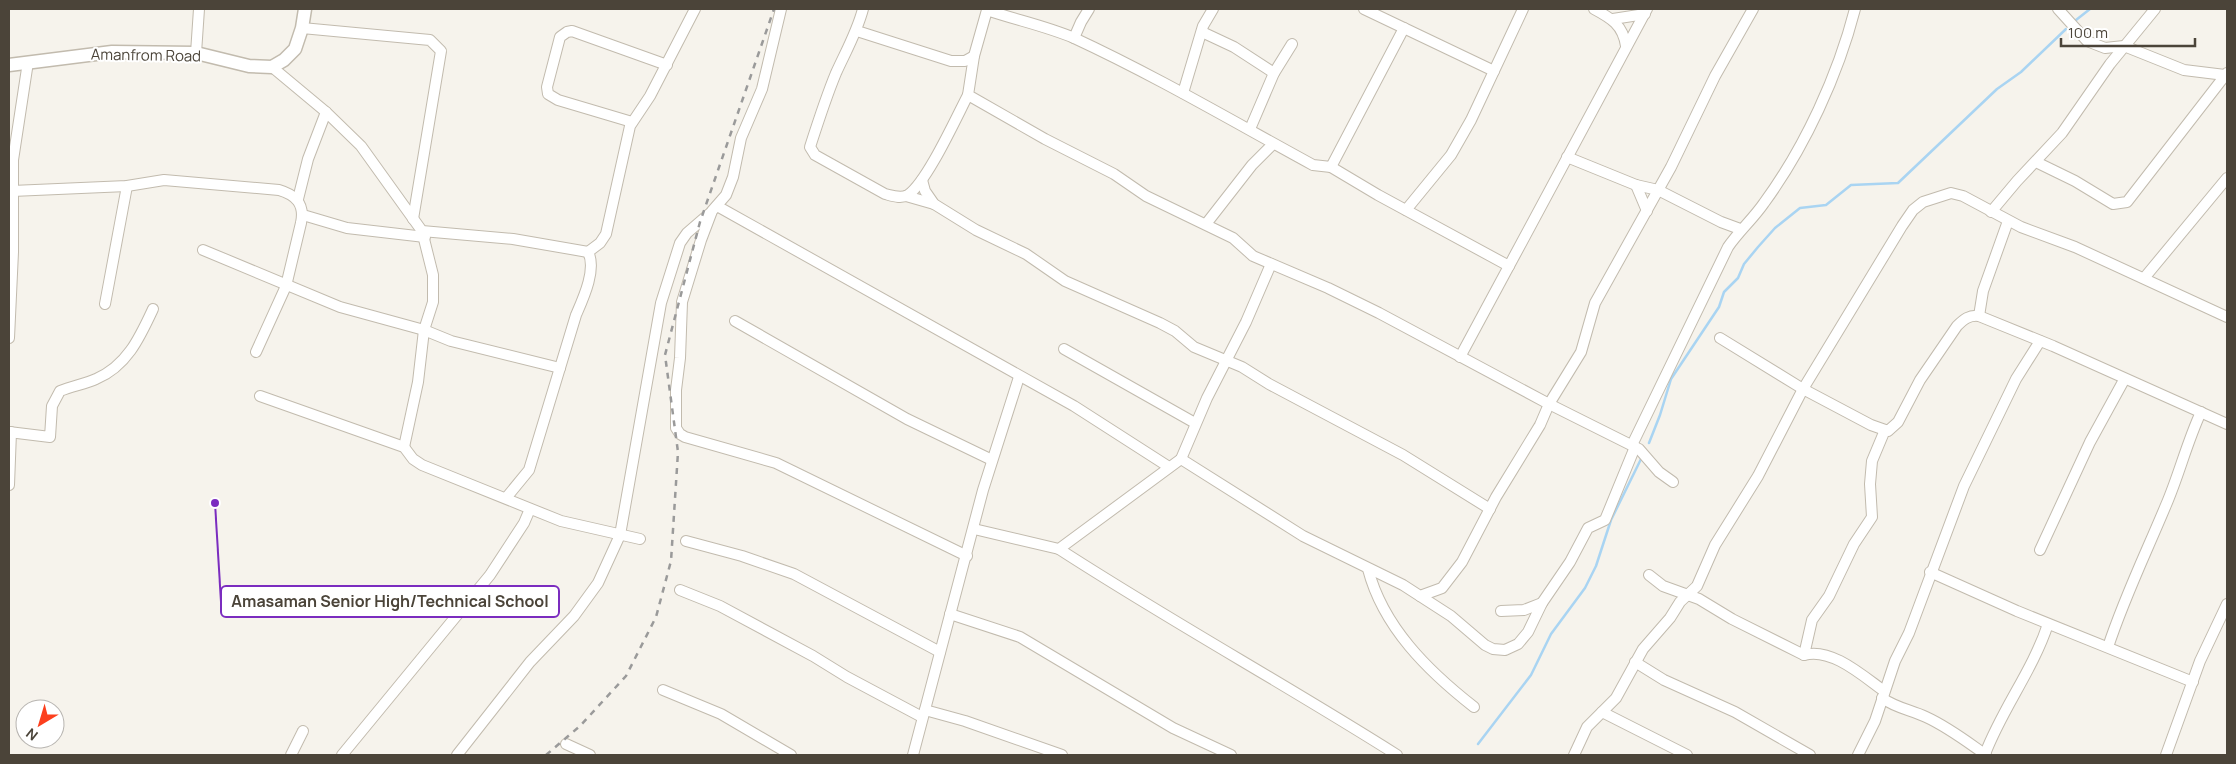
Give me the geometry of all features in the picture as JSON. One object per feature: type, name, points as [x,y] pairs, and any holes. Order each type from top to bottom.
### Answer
[{"type":"street","points":[[196,53],[199,9]]},
{"type":"street","points":[[305,9],[302,28],[290,56],[272,67],[326,112],[361,146],[423,234],[433,275],[433,302],[424,330],[418,382],[404,447]]},
{"type":"street","points":[[303,215],[347,228],[513,239],[588,252],[600,243],[606,234],[632,122],[650,96],[696,9]]},
{"type":"street","points":[[457,755],[530,662],[574,616],[598,583],[620,535],[661,303],[680,243],[687,233],[726,195],[733,177],[741,138],[762,90],[781,9]]},
{"type":"street","points":[[863,9],[857,31],[836,74],[817,127],[811,151],[885,194],[897,197],[906,196],[934,204],[976,230],[1026,254],[1065,281],[1160,323],[1176,332],[1194,347],[1226,360],[1403,455],[1445,483],[1490,509]]},
{"type":"street","points":[[906,196],[922,180],[968,95],[970,61],[987,9],[1035,23],[1074,38],[1183,93],[1313,165],[1331,167],[1509,266]]},
{"type":"street","points":[[1074,38],[1080,22],[1089,9]]},
{"type":"street","points":[[1183,93],[1202,32],[1212,9]]},
{"type":"street","points":[[1364,9],[1494,71]]},
{"type":"street","points":[[1406,210],[1452,155],[1523,9]]},
{"type":"street","points":[[1594,9],[1613,19],[1625,35],[1626,46]]},
{"type":"street","points":[[1420,596],[1442,588],[1453,575],[1490,509],[1522,459],[1549,404],[1581,352],[1595,303],[1671,167],[1715,76],[1753,9]]},
{"type":"street","points":[[1181,459],[1277,521],[1368,569],[1404,585],[1451,616],[1485,645],[1493,649],[1505,650],[1518,644],[1528,632],[1542,603],[1570,562],[1588,528],[1605,520],[1633,446],[1728,247],[1740,229],[1763,205],[1776,185],[1835,76],[1855,9]]},
{"type":"street","points":[[2058,9],[2086,42],[2105,48],[2124,46],[2184,70],[2226,74]]},
{"type":"street","points":[[1992,212],[2017,181],[2062,133],[2124,46],[2155,9]]},
{"type":"street","points":[[1613,19],[1646,11]]},
{"type":"street","points":[[1460,357],[1646,11]]},
{"type":"street","points":[[302,28],[430,40],[440,51],[413,219]]},
{"type":"street","points":[[1331,167],[1404,28]]},
{"type":"street","points":[[632,122],[558,100],[548,94],[546,87],[560,37],[572,31],[667,65]]},
{"type":"street","points":[[857,31],[951,61],[970,61]]},
{"type":"street","points":[[1202,32],[1234,47],[1274,73]]},
{"type":"street","points":[[1250,129],[1274,73],[1292,44]]},
{"type":"street","name":"Amanfrom Road","points":[[9,65],[96,52],[196,53],[249,66],[272,67]]},
{"type":"street","points":[[9,338],[13,252],[13,160],[28,62]]},
{"type":"street","points":[[2036,162],[2075,181],[2113,204],[2127,202],[2226,74]]},
{"type":"street","points":[[968,95],[1045,140],[1114,174],[1146,196],[1233,238],[1253,256],[1328,288],[1633,446],[1647,457],[1659,472],[1673,482]]},
{"type":"street","points":[[256,352],[286,286],[303,215],[298,199],[308,159],[326,112]]},
{"type":"street","points":[[1206,224],[1252,165],[1273,144]]},
{"type":"street","points":[[1567,157],[1636,185],[1658,190],[1721,222],[1740,229]]},
{"type":"street","points":[[2145,278],[2227,178]]},
{"type":"street","points":[[12,191],[127,186],[164,180],[279,190],[291,194],[298,199]]},
{"type":"street","points":[[922,180],[925,191],[934,204]]},
{"type":"street","points":[[1636,185],[1646,211]]},
{"type":"street","points":[[105,304],[127,186]]},
{"type":"street","points":[[1574,755],[1587,727],[1616,698],[1635,662],[1688,594],[1697,586],[1715,545],[1758,476],[1803,389],[1913,210],[1935,197],[1950,193],[1976,202],[2008,221],[2145,278],[2227,317]]},
{"type":"street","points":[[714,208],[882,297],[1104,424],[1169,467]]},
{"type":"street","points":[[714,208],[701,240],[682,302],[680,358],[676,390],[676,428],[680,434],[776,463],[967,556]]},
{"type":"street","points":[[1979,316],[1983,290],[2008,221]]},
{"type":"street","points":[[202,250],[340,307],[424,330],[451,341],[560,368]]},
{"type":"street","points":[[506,498],[530,470],[587,284],[591,258],[588,252]]},
{"type":"street","points":[[1059,549],[1181,459],[1196,423],[1246,322],[1270,264]]},
{"type":"street","points":[[9,485],[10,432],[50,437],[52,406],[60,391],[98,378],[121,363],[134,348],[153,309]]},
{"type":"street","points":[[1720,338],[1803,389],[1871,425],[1888,431],[1898,422],[1920,380],[1957,326],[1964,318],[1972,315],[1979,316],[2227,424]]},
{"type":"street","points":[[735,321],[907,419],[992,460]]},
{"type":"street","points":[[1858,755],[1875,721],[1895,661],[1909,633],[1930,572],[1951,524],[1964,486],[2016,379],[2040,341]]},
{"type":"street","points":[[1064,349],[1196,423]]},
{"type":"street","points":[[913,755],[992,460],[1019,377]]},
{"type":"street","points":[[2040,550],[2090,442],[2124,380]]},
{"type":"street","points":[[260,396],[404,447],[413,459],[422,465],[561,521],[640,539]]},
{"type":"street","points":[[2108,647],[2136,571],[2166,505],[2190,436],[2201,412]]},
{"type":"street","points":[[1804,655],[1812,620],[1832,590],[1854,544],[1872,517],[1870,484],[1872,461],[1885,430]]},
{"type":"street","points":[[342,755],[490,575],[524,523],[530,509]]},
{"type":"street","points":[[974,529],[1059,549],[1115,585],[1314,702],[1397,755]]},
{"type":"street","points":[[686,541],[742,556],[794,574],[940,652]]},
{"type":"street","points":[[1368,569],[1391,623],[1402,639],[1455,692],[1474,707]]},
{"type":"street","points":[[1930,572],[2048,624],[2192,682]]},
{"type":"street","points":[[1649,575],[1663,586],[1688,594],[1804,655],[1815,652],[1841,662],[1903,710],[1924,716],[1950,730],[1985,755],[2005,710],[2043,639],[2048,624]]},
{"type":"street","points":[[680,590],[720,606],[813,656],[847,677],[924,714],[965,721],[1062,755]]},
{"type":"street","points":[[1500,611],[1524,610],[1542,603]]},
{"type":"street","points":[[2166,755],[2200,661],[2227,604]]},
{"type":"street","points":[[950,614],[1020,637],[1173,728],[1231,755]]},
{"type":"street","points":[[1635,662],[1664,680],[1735,712],[1810,755]]},
{"type":"street","points":[[662,690],[721,714],[791,755]]},
{"type":"street","points":[[1602,712],[1687,755]]},
{"type":"street","points":[[291,755],[303,731]]},
{"type":"street","points":[[566,744],[590,755]]},
{"type":"waterway","points":[[2076,20],[2090,9]]},
{"type":"waterway","points":[[1649,443],[1671,379],[1719,307],[1724,292],[1738,278],[1744,264],[1775,228],[1800,208],[1826,205],[1851,185],[1898,183],[1997,89],[2021,72],[2066,29]]},
{"type":"waterway","points":[[1478,744],[1531,675],[1551,634],[1585,588],[1596,566],[1611,520],[1642,457]]},
{"type":"railway","points":[[546,755],[580,726],[626,676],[656,617],[671,561],[678,452],[665,355],[700,222],[774,9]]},
{"type":"place","name":"Amasaman Senior High/Technical School","points":[[215,503]]}]
